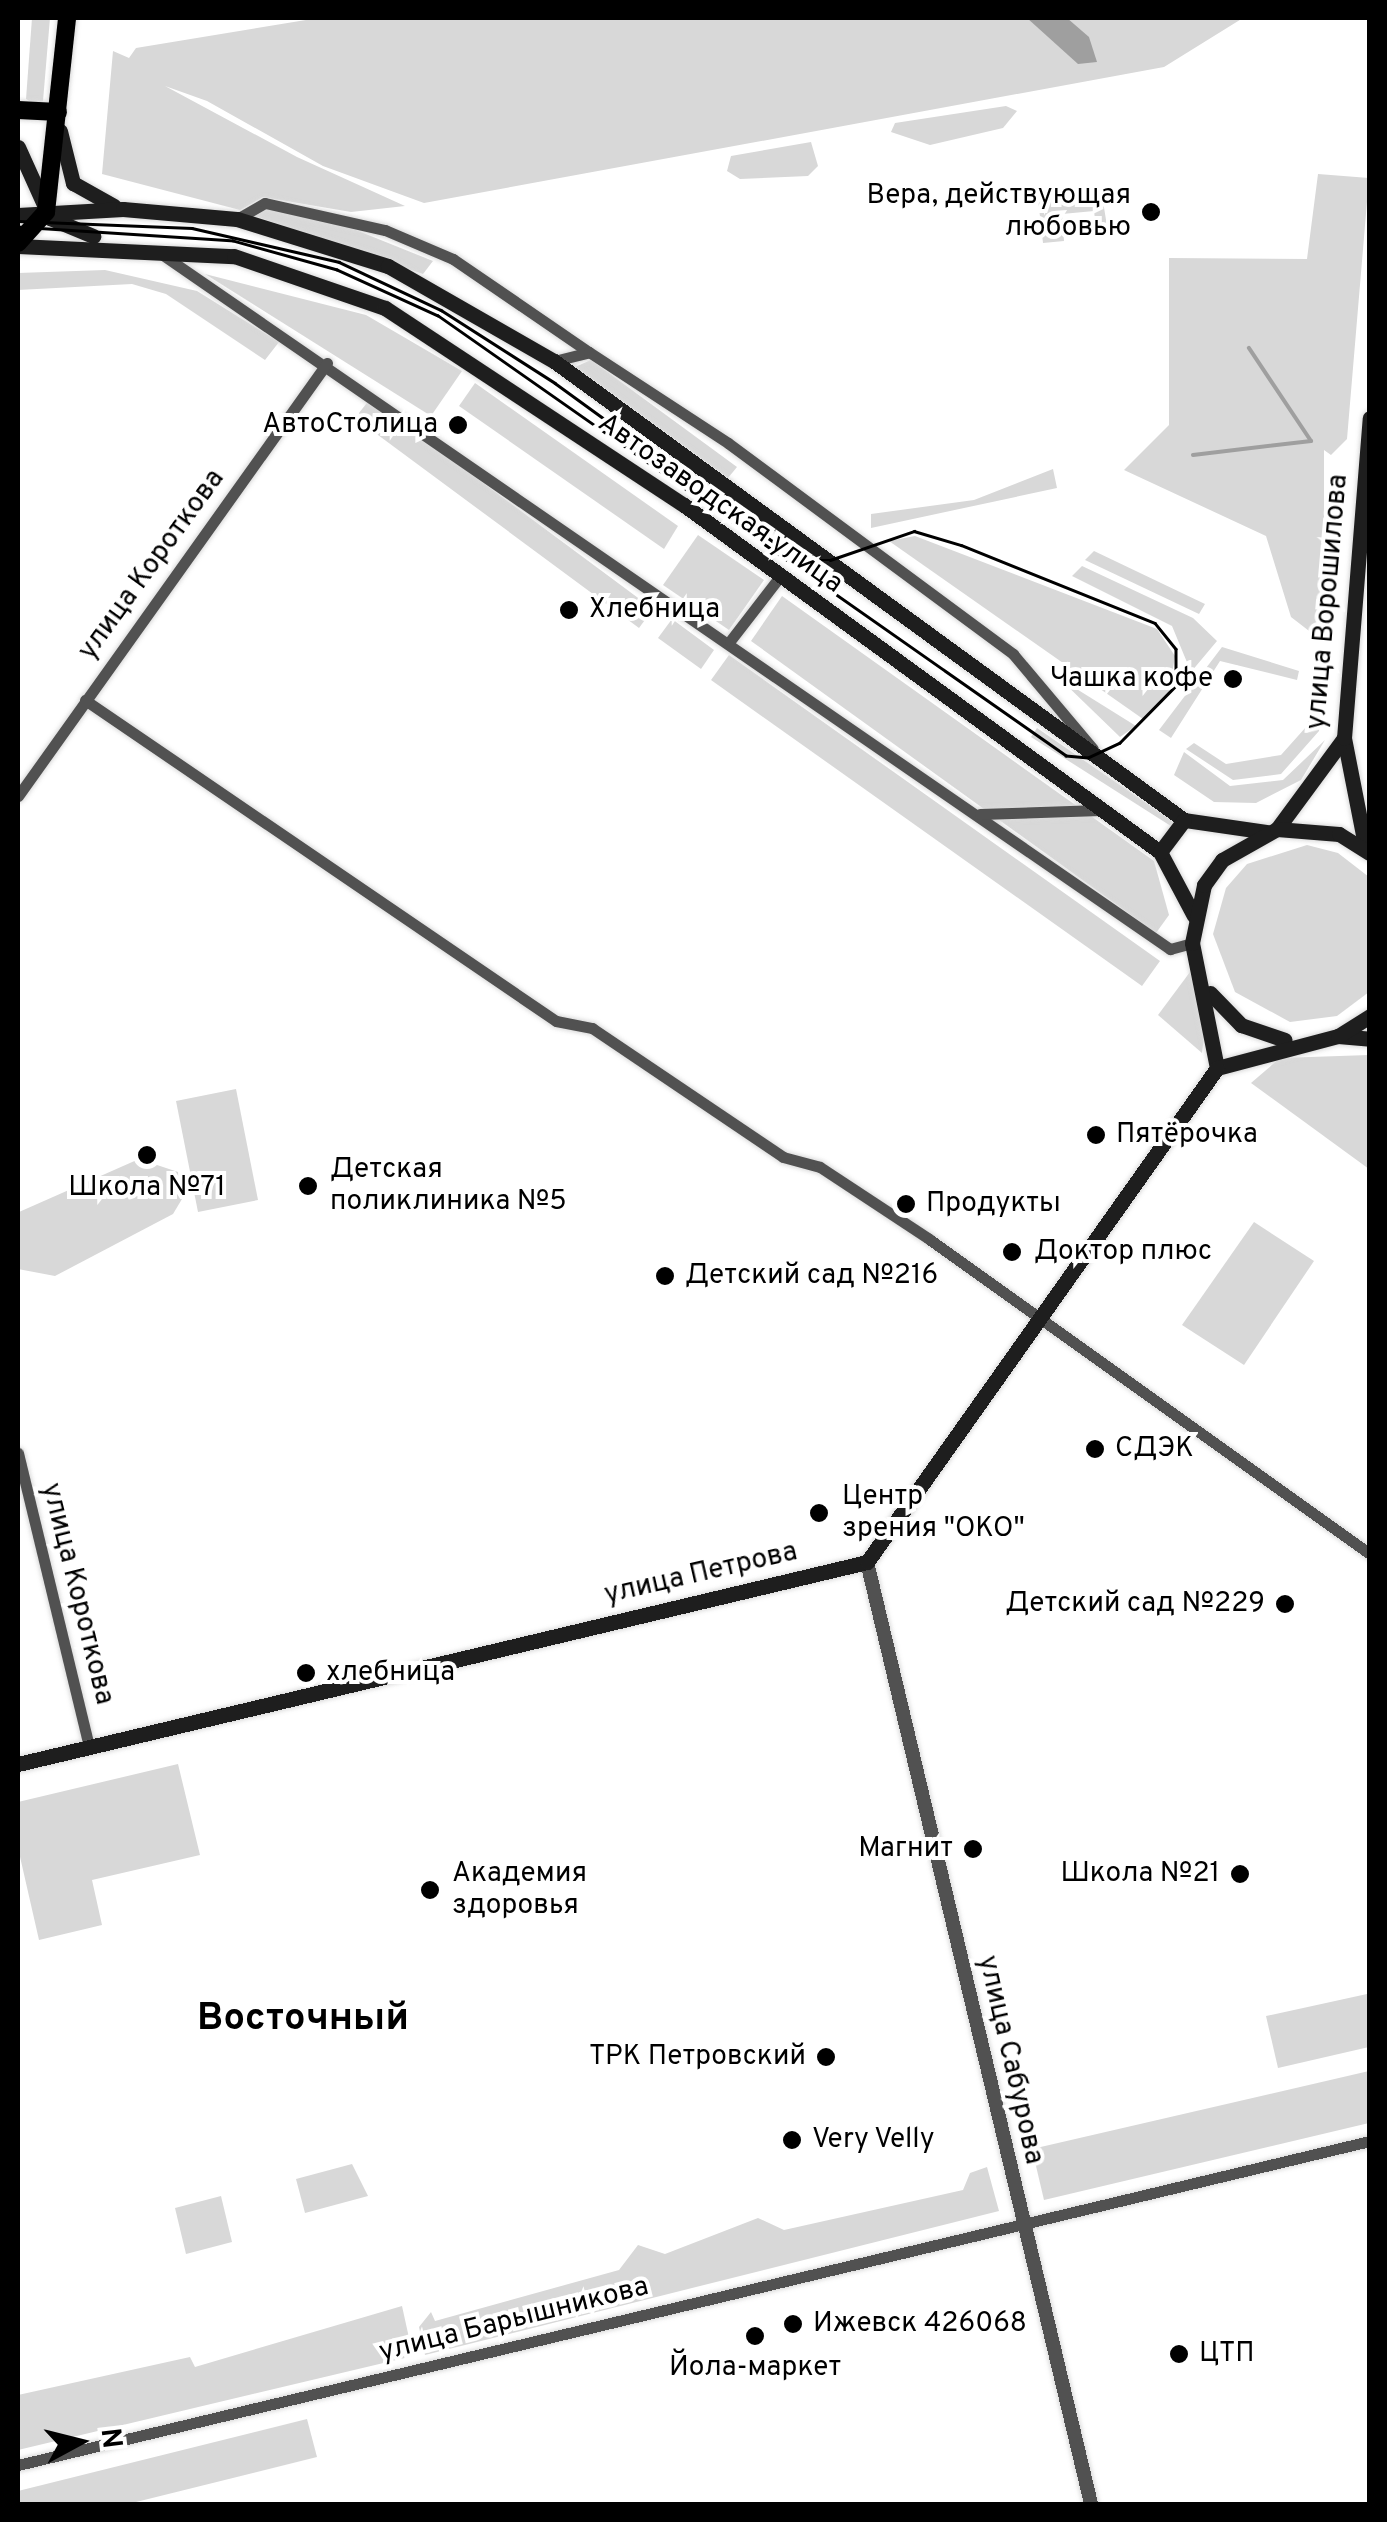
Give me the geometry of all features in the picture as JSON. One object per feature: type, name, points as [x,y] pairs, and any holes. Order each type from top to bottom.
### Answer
[{"type":"main road","points":[[18,244],[46,212],[67,18]]},
{"type":"main road","points":[[18,110],[58,112]]},
{"type":"main road","points":[[58,112],[74,182],[122,209]]},
{"type":"main road","points":[[18,147],[46,212],[74,232],[148,246],[151,210]]},
{"type":"main road","name":"Автозаводская улица","points":[[18,215],[122,209],[237,219],[388,266],[554,361],[1184,820],[1339,834],[1368,851]]},
{"type":"main road","name":"Автозаводская улица","points":[[18,244],[148,246],[234,256],[385,308],[781,574],[1160,852],[1194,916]]},
{"type":"main road","name":"улица Ворошилова","points":[[1272,830],[1344,738],[1370,418]]},
{"type":"main road","points":[[1344,738],[1368,851]]},
{"type":"main road","points":[[1160,852],[1184,820]]},
{"type":"main road","points":[[1217,1068],[1204,983],[1192,943],[1194,916],[1222,860],[1272,830]]},
{"type":"main road","points":[[1204,983],[1241,1025],[1294,1042]]},
{"type":"main road","points":[[1338,1036],[1370,1016]]},
{"type":"main road","points":[[867,1562],[1217,1068],[1294,1042],[1338,1036],[1370,1039]]},
{"type":"main road","name":"улица Петрова","points":[[18,1764],[867,1562]]},
{"type":"street","name":"Автозаводская улица","points":[[237,219],[265,202],[385,230],[453,260],[589,352],[1013,654],[1101,761]]},
{"type":"street","points":[[148,246],[328,362],[1170,949],[1192,943]]},
{"type":"street","points":[[554,361],[589,352]]},
{"type":"street","name":"улица Короткова","points":[[18,796],[328,362]]},
{"type":"street","points":[[730,641],[781,574]]},
{"type":"street","points":[[86,700],[556,1022],[592,1028],[782,1157],[820,1168],[1370,1554]]},
{"type":"street","points":[[980,814],[1100,810]]},
{"type":"street","name":"улица Короткова","points":[[18,1454],[89,1746]]},
{"type":"street","name":"улица Сабурова","points":[[867,1562],[1092,2504]]},
{"type":"street","points":[[1023,2223],[1370,2141]]},
{"type":"street","name":"улица Барышникова","points":[[18,2465],[1023,2223]]},
{"type":"shaded area","points":[[32,18],[50,18],[43,101],[34,104],[26,99]]},
{"type":"shaded area","points":[[318,18],[1243,18],[1164,67],[424,203],[323,166],[207,101],[165,86],[297,157],[405,206],[351,212],[263,197],[240,210],[102,174],[113,51],[129,58],[136,48]]},
{"type":"shaded area","points":[[1027,18],[1067,18],[1089,37],[1097,62],[1078,64]]},
{"type":"shaded area","points":[[1006,106],[1017,111],[1003,128],[930,145],[891,132],[895,123]]},
{"type":"shaded area","points":[[811,142],[818,166],[808,176],[740,179],[727,171],[731,156]]},
{"type":"shaded area","points":[[1318,174],[1369,178],[1347,439],[1331,455],[1324,450],[1324,621],[1313,634],[1291,617],[1266,536],[1124,470],[1169,425],[1169,258],[1307,259]]},
{"type":"shaded area","points":[[1102,195],[1107,226],[1097,236],[1094,211],[1062,214],[1064,241],[1043,243],[1038,199]]},
{"type":"shaded area","points":[[268,208],[336,222],[433,261],[423,274],[255,216]]},
{"type":"shaded area","points":[[105,270],[197,291],[279,342],[265,360],[166,294],[132,284],[18,290],[18,273]]},
{"type":"shaded area","points":[[205,274],[366,315],[462,371],[431,416]]},
{"type":"shaded area","points":[[591,360],[737,467],[728,478],[575,367]]},
{"type":"shaded area","points":[[475,383],[678,526],[664,549],[459,406]]},
{"type":"shaded area","points":[[370,399],[653,609],[639,628],[355,418]]},
{"type":"shaded area","points":[[1053,469],[1057,488],[871,528],[871,514],[974,500]]},
{"type":"shaded area","points":[[698,535],[764,580],[729,630],[663,585]]},
{"type":"shaded area","points":[[915,536],[1157,629],[1175,656],[1169,692],[1143,719],[889,541]]},
{"type":"shaded area","points":[[1094,551],[1205,604],[1199,614],[1085,560]]},
{"type":"shaded area","points":[[1082,566],[1193,618],[1217,641],[1191,672],[1172,626],[1072,576]]},
{"type":"shaded area","points":[[782,596],[1154,861],[1169,915],[1156,933],[751,641]]},
{"type":"shaded area","points":[[672,619],[714,650],[701,669],[658,638]]},
{"type":"shaded area","points":[[1222,647],[1299,671],[1297,680],[1220,661],[1171,738],[1159,730]]},
{"type":"shaded area","points":[[729,655],[1160,961],[1142,986],[711,680]]},
{"type":"shaded area","points":[[1325,675],[1319,731],[1281,774],[1233,780],[1186,749],[1194,743],[1226,764],[1281,755],[1306,727]]},
{"type":"shaded area","points":[[1059,678],[1136,726],[1120,737]]},
{"type":"shaded area","points":[[1037,728],[1172,821],[1174,828],[1031,737]]},
{"type":"shaded area","points":[[1325,740],[1301,780],[1256,803],[1214,802],[1174,775],[1184,752],[1230,786],[1283,780]]},
{"type":"shaded area","points":[[1307,845],[1338,853],[1369,877],[1369,992],[1337,1016],[1290,1022],[1235,992],[1213,934],[1226,888],[1247,864]]},
{"type":"shaded area","points":[[1190,972],[1205,1029],[1202,1053],[1158,1015]]},
{"type":"shaded area","points":[[1369,1055],[1369,1169],[1251,1083],[1280,1058]]},
{"type":"shaded area","points":[[236,1089],[258,1200],[198,1212],[176,1101]]},
{"type":"shaded area","points":[[139,1159],[178,1172],[182,1199],[173,1214],[55,1276],[18,1269],[19,1212]]},
{"type":"shaded area","points":[[1254,1222],[1314,1261],[1244,1365],[1182,1325]]},
{"type":"shaded area","points":[[178,1764],[200,1855],[92,1880],[102,1925],[39,1940],[18,1848],[18,1802]]},
{"type":"shaded area","points":[[1367,1994],[1369,2047],[1278,2068],[1266,2016]]},
{"type":"shaded area","points":[[1369,2071],[1369,2123],[1044,2200],[1032,2149]]},
{"type":"shaded area","points":[[352,2164],[368,2196],[305,2213],[296,2179]]},
{"type":"shaded area","points":[[987,2167],[999,2211],[425,2355],[419,2327],[431,2312],[435,2321],[619,2270],[638,2245],[665,2254],[758,2218],[784,2230],[963,2190],[970,2173]]},
{"type":"shaded area","points":[[221,2196],[232,2242],[186,2254],[175,2208]]},
{"type":"shaded area","points":[[402,2306],[413,2356],[18,2450],[18,2395],[190,2357],[195,2367]]},
{"type":"shaded area","points":[[307,2419],[317,2457],[128,2504],[18,2504],[18,2491]]},
{"type":"waterway","points":[[1193,455],[1311,441],[1249,348]]},
{"type":"tram line","points":[[18,221],[192,228],[339,262],[441,310],[555,383],[799,560],[830,560],[914,531],[961,545],[1155,623],[1176,649],[1176,686],[1120,743],[1088,758],[1066,756],[438,316],[337,270],[233,241],[18,227]]},
{"type":"place","name":"Вера, действующая любовью","points":[[1151,212]]},
{"type":"place","name":"АвтоСтолица","points":[[458,425]]},
{"type":"place","name":"Хлебница","points":[[569,610]]},
{"type":"place","name":"Чашка кофе","points":[[1233,679]]},
{"type":"place","name":"Пятёрочка","points":[[1096,1135]]},
{"type":"place","name":"Школа №71","points":[[147,1155]]},
{"type":"place","name":"Детская поликлиника №5","points":[[308,1186]]},
{"type":"place","name":"Продукты","points":[[906,1204]]},
{"type":"place","name":"Доктор плюс","points":[[1012,1252]]},
{"type":"place","name":"Детский сад №216","points":[[665,1276]]},
{"type":"place","name":"СДЭК","points":[[1095,1449]]},
{"type":"place","name":"Центр зрения \"ОКО\"","points":[[819,1513]]},
{"type":"place","name":"Детский сад №229","points":[[1285,1604]]},
{"type":"place","name":"хлебница","points":[[306,1673]]},
{"type":"place","name":"Магнит","points":[[973,1849]]},
{"type":"place","name":"Школа №21","points":[[1240,1874]]},
{"type":"place","name":"Академия здоровья","points":[[430,1890]]},
{"type":"place","name":"ТРК Петровский","points":[[826,2057]]},
{"type":"place","name":"Very Velly","points":[[792,2140]]},
{"type":"place","name":"Ижевск 426068","points":[[793,2324]]},
{"type":"place","name":"Йола-маркет","points":[[755,2336]]},
{"type":"place","name":"ЦТП","points":[[1179,2354]]},
{"type":"district","name":"Восточный","points":[[303,2020]]}]
